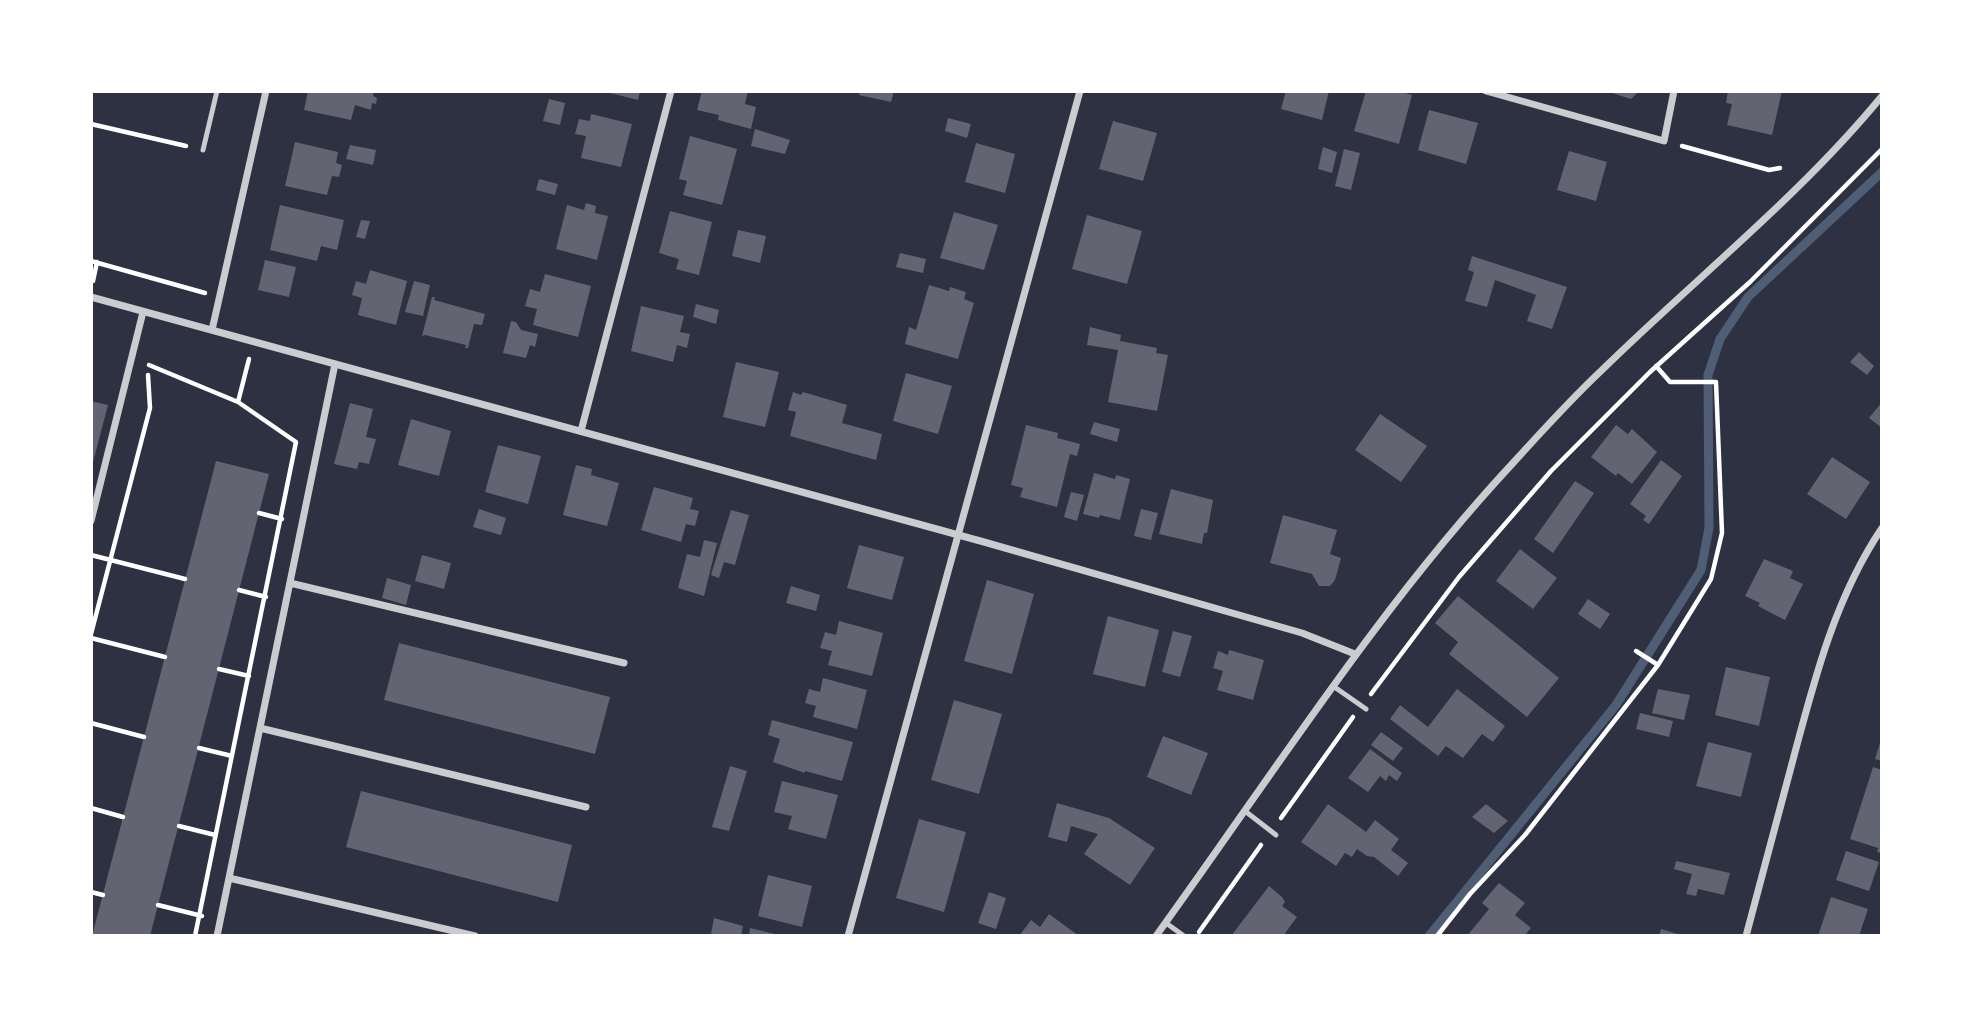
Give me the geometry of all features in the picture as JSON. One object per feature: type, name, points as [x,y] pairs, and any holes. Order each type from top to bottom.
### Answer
[{"type":"street","points":[[212,330],[266,91]]},
{"type":"street","points":[[580,431],[671,91]]},
{"type":"street","points":[[848,936],[1080,91]]},
{"type":"street","points":[[1486,91],[1664,141],[1674,91]]},
{"type":"street","points":[[1156,936],[1355,654],[1432,556],[1511,464],[1602,370],[1799,187],[1882,96]]},
{"type":"street","points":[[91,297],[1302,632],[1355,654]]},
{"type":"street","points":[[91,521],[143,312]]},
{"type":"street","points":[[217,936],[335,364]]},
{"type":"street","points":[[1746,936],[1814,682],[1843,601],[1865,553],[1882,528]]},
{"type":"street","points":[[290,583],[624,663]]},
{"type":"street","points":[[260,728],[586,807]]},
{"type":"street","points":[[229,878],[475,936]]},
{"type":"lane","points":[[203,150],[217,91]]},
{"type":"lane","points":[[1333,686],[1364,707]]},
{"type":"lane","points":[[1245,811],[1274,833]]},
{"type":"lane","points":[[1166,923],[1184,936]]},
{"type":"path","points":[[91,124],[203,150]]},
{"type":"path","points":[[1664,141],[1769,170],[1780,167]]},
{"type":"path","points":[[1197,936],[1459,577],[1551,471],[1656,366],[1750,282],[1882,149]]},
{"type":"path","points":[[91,289],[94,262],[220,297]]},
{"type":"path","points":[[238,402],[253,342]]},
{"type":"path","points":[[153,354],[148,376],[150,408],[91,636],[165,657]]},
{"type":"path","points":[[131,358],[238,402],[296,442],[195,936]]},
{"type":"path","points":[[1437,936],[1470,894],[1525,835],[1656,664],[1711,579],[1722,533],[1716,382],[1670,382],[1656,366]]},
{"type":"path","points":[[259,513],[302,524]]},
{"type":"path","points":[[91,555],[185,579]]},
{"type":"path","points":[[240,590],[286,602]]},
{"type":"path","points":[[1636,651],[1656,664]]},
{"type":"path","points":[[219,668],[270,681]]},
{"type":"path","points":[[91,723],[144,737]]},
{"type":"path","points":[[199,748],[253,761]]},
{"type":"path","points":[[91,808],[124,817]]},
{"type":"path","points":[[179,826],[237,840]]},
{"type":"path","points":[[91,892],[103,895]]},
{"type":"path","points":[[159,905],[220,920]]},
{"type":"building","points":[[308,91],[374,91],[373,96],[377,98],[376,104],[372,103],[371,110],[355,105],[351,120],[304,110]]},
{"type":"building","points":[[602,91],[640,91],[638,100]]},
{"type":"building","points":[[702,91],[748,91],[745,104],[756,107],[751,129],[718,120],[719,115],[697,110]]},
{"type":"building","points":[[860,91],[894,91],[891,102],[859,95]]},
{"type":"building","points":[[1286,91],[1329,91],[1322,120],[1281,109]]},
{"type":"building","points":[[1366,91],[1399,91],[1412,95],[1399,144],[1354,131]]},
{"type":"building","points":[[1606,91],[1639,91],[1631,99]]},
{"type":"building","points":[[1728,91],[1782,91],[1772,135],[1727,125],[1732,104],[1726,103]]},
{"type":"building","points":[[549,99],[565,103],[560,125],[543,121]]},
{"type":"building","points":[[1429,110],[1478,123],[1466,164],[1418,150]]},
{"type":"building","points":[[591,114],[632,124],[621,167],[581,158],[586,136],[575,134],[579,119],[590,121]]},
{"type":"building","points":[[948,118],[971,124],[967,138],[945,131]]},
{"type":"building","points":[[1113,121],[1157,133],[1143,181],[1099,169]]},
{"type":"building","points":[[755,129],[790,140],[785,154],[751,146]]},
{"type":"building","points":[[690,136],[737,149],[722,205],[683,195],[687,181],[679,179]]},
{"type":"building","points":[[295,142],[338,152],[336,163],[342,165],[339,177],[332,176],[327,195],[285,186]]},
{"type":"building","points":[[976,143],[1015,154],[1005,193],[965,182]]},
{"type":"building","points":[[350,145],[376,150],[373,165],[346,159]]},
{"type":"building","points":[[1323,147],[1337,152],[1332,173],[1318,169]]},
{"type":"building","points":[[1344,149],[1360,153],[1351,190],[1335,186]]},
{"type":"building","points":[[1569,151],[1607,162],[1596,201],[1557,190]]},
{"type":"building","points":[[539,179],[558,184],[555,195],[536,190]]},
{"type":"building","points":[[586,203],[596,206],[595,213],[608,216],[597,260],[556,249],[567,205],[584,210]]},
{"type":"building","points":[[280,205],[344,220],[337,250],[321,246],[317,261],[270,250]]},
{"type":"building","points":[[670,211],[712,222],[699,275],[676,269],[679,259],[659,253]]},
{"type":"building","points":[[954,212],[998,225],[984,270],[940,258]]},
{"type":"building","points":[[1087,215],[1142,231],[1127,284],[1072,269]]},
{"type":"building","points":[[361,220],[370,221],[365,239],[356,237]]},
{"type":"building","points":[[738,230],[766,236],[760,263],[732,256]]},
{"type":"building","points":[[900,253],[926,259],[923,273],[896,267]]},
{"type":"building","points":[[1472,256],[1567,287],[1552,329],[1527,321],[1536,295],[1495,280],[1487,307],[1465,301],[1474,272],[1468,270]]},
{"type":"building","points":[[265,260],[296,267],[289,297],[258,290]]},
{"type":"building","points":[[370,270],[407,281],[396,325],[358,315],[362,298],[352,295],[356,281],[366,284]]},
{"type":"building","points":[[545,274],[591,286],[578,337],[533,325],[537,309],[525,306],[530,289],[540,292]]},
{"type":"building","points":[[414,281],[430,285],[423,316],[405,312]]},
{"type":"building","points":[[929,285],[949,291],[950,287],[966,292],[964,299],[974,303],[958,359],[905,344],[909,327],[916,330]]},
{"type":"building","points":[[432,297],[435,297],[434,300],[485,314],[482,325],[474,324],[468,348],[465,348],[466,345],[422,336]]},
{"type":"building","points":[[696,304],[719,310],[716,324],[693,317]]},
{"type":"building","points":[[641,306],[684,316],[680,332],[690,334],[687,348],[677,345],[673,362],[631,351]]},
{"type":"building","points":[[511,321],[516,322],[521,330],[538,334],[535,347],[530,345],[526,358],[503,353]]},
{"type":"building","points":[[1090,327],[1121,335],[1120,341],[1157,348],[1156,353],[1168,355],[1157,411],[1108,402],[1118,350],[1087,345]]},
{"type":"building","points":[[1859,352],[1874,366],[1867,375],[1850,362]]},
{"type":"building","points":[[736,362],[779,372],[765,427],[723,417]]},
{"type":"building","points":[[906,373],[952,386],[938,434],[893,421]]},
{"type":"building","points":[[793,392],[801,395],[803,392],[847,405],[842,423],[882,434],[876,460],[790,436],[796,412],[788,410]]},
{"type":"building","points":[[91,401],[108,405],[92,466],[91,466]]},
{"type":"building","points":[[1882,402],[1882,428],[1869,418]]},
{"type":"building","points":[[350,403],[373,409],[366,437],[376,439],[369,464],[359,462],[357,469],[334,464]]},
{"type":"building","points":[[1380,414],[1427,446],[1401,482],[1355,450]]},
{"type":"building","points":[[411,419],[451,431],[439,476],[398,465]]},
{"type":"building","points":[[1094,422],[1120,429],[1117,442],[1090,434]]},
{"type":"building","points":[[1026,425],[1058,433],[1057,438],[1080,444],[1077,456],[1070,454],[1057,507],[1020,497],[1023,488],[1011,485]]},
{"type":"building","points":[[1616,425],[1628,434],[1632,429],[1657,452],[1632,484],[1618,473],[1616,476],[1591,457]]},
{"type":"building","points":[[498,445],[541,456],[528,504],[485,492]]},
{"type":"building","points":[[1832,457],[1870,482],[1846,519],[1807,494]]},
{"type":"building","points":[[1661,460],[1682,476],[1649,524],[1643,520],[1646,516],[1630,504]]},
{"type":"building","points":[[216,461],[269,474],[150,936],[92,936]]},
{"type":"building","points":[[576,465],[592,469],[591,475],[619,483],[607,526],[563,515]]},
{"type":"building","points":[[1094,473],[1115,479],[1116,475],[1130,479],[1120,520],[1083,514]]},
{"type":"building","points":[[1575,481],[1594,493],[1553,553],[1534,539]]},
{"type":"building","points":[[654,487],[693,498],[690,509],[699,511],[695,526],[686,524],[681,542],[641,530]]},
{"type":"building","points":[[1171,489],[1213,500],[1207,533],[1204,533],[1202,544],[1159,534]]},
{"type":"building","points":[[1071,492],[1084,495],[1077,521],[1064,517]]},
{"type":"building","points":[[479,509],[506,518],[501,535],[473,527]]},
{"type":"building","points":[[1141,509],[1158,513],[1151,540],[1134,536]]},
{"type":"building","points":[[731,510],[749,515],[735,565],[724,562],[719,578],[711,575]]},
{"type":"building","points":[[1283,515],[1337,530],[1330,554],[1341,558],[1335,580],[1330,586],[1319,586],[1312,574],[1270,563]]},
{"type":"building","points":[[704,540],[717,543],[704,596],[678,588],[687,554],[700,557]]},
{"type":"building","points":[[859,545],[904,557],[892,600],[847,588]]},
{"type":"building","points":[[1520,549],[1557,578],[1533,609],[1496,581]]},
{"type":"building","points":[[422,555],[451,563],[444,589],[415,581]]},
{"type":"building","points":[[1764,559],[1793,571],[1790,578],[1803,584],[1785,620],[1745,596]]},
{"type":"building","points":[[387,578],[411,585],[406,605],[382,598]]},
{"type":"building","points":[[987,580],[1034,594],[1012,674],[964,661]]},
{"type":"building","points":[[791,586],[820,595],[816,611],[786,603]]},
{"type":"building","points":[[1458,596],[1559,678],[1527,717],[1449,654],[1458,642],[1435,623]]},
{"type":"building","points":[[1588,599],[1610,614],[1600,629],[1578,614]]},
{"type":"building","points":[[1108,616],[1159,630],[1145,687],[1093,674]]},
{"type":"building","points":[[839,621],[883,633],[872,676],[828,665],[832,651],[820,648],[825,632],[836,635]]},
{"type":"building","points":[[1173,631],[1192,636],[1180,677],[1162,672]]},
{"type":"building","points":[[399,643],[610,697],[595,754],[384,700]]},
{"type":"building","points":[[1229,650],[1264,660],[1253,700],[1217,690],[1223,671],[1213,668],[1218,651],[1228,655]]},
{"type":"building","points":[[1726,667],[1770,677],[1759,726],[1715,715]]},
{"type":"building","points":[[823,678],[867,690],[857,729],[813,717],[816,706],[805,703],[809,689],[820,692]]},
{"type":"building","points":[[1457,689],[1505,726],[1493,742],[1482,734],[1463,758],[1446,746],[1438,756],[1390,719],[1400,705],[1428,727]]},
{"type":"building","points":[[1658,689],[1690,695],[1684,720],[1652,713]]},
{"type":"building","points":[[954,700],[1002,714],[979,794],[931,780]]},
{"type":"building","points":[[1640,713],[1673,721],[1669,737],[1636,729]]},
{"type":"building","points":[[772,720],[853,742],[842,781],[805,773],[773,762],[780,739],[768,735]]},
{"type":"building","points":[[1381,732],[1403,748],[1393,761],[1371,745]]},
{"type":"building","points":[[1163,736],[1208,753],[1191,795],[1147,777]]},
{"type":"building","points":[[1708,742],[1752,753],[1741,797],[1696,786]]},
{"type":"building","points":[[1880,743],[1882,744],[1882,761],[1875,759]]},
{"type":"building","points":[[1370,749],[1402,773],[1397,781],[1389,775],[1386,781],[1380,776],[1368,792],[1348,778]]},
{"type":"building","points":[[730,766],[747,771],[729,831],[712,827]]},
{"type":"building","points":[[1873,767],[1882,770],[1881,853],[1877,852],[1878,848],[1850,839]]},
{"type":"building","points":[[782,781],[838,795],[826,839],[788,829],[792,816],[774,812]]},
{"type":"building","points":[[361,791],[572,845],[558,902],[346,847]]},
{"type":"building","points":[[1057,803],[1109,818],[1155,848],[1130,885],[1084,854],[1098,834],[1071,826],[1067,842],[1048,837]]},
{"type":"building","points":[[1328,804],[1366,832],[1375,820],[1399,839],[1391,850],[1408,863],[1398,876],[1374,857],[1357,849],[1352,857],[1345,853],[1336,866],[1301,842]]},
{"type":"building","points":[[1486,804],[1508,821],[1494,833],[1472,817]]},
{"type":"building","points":[[919,819],[966,832],[944,912],[896,898]]},
{"type":"building","points":[[1846,851],[1879,862],[1869,891],[1836,880]]},
{"type":"building","points":[[1676,861],[1730,873],[1724,895],[1698,889],[1696,896],[1686,894],[1692,874],[1674,869]]},
{"type":"building","points":[[768,875],[812,886],[802,927],[758,916]]},
{"type":"building","points":[[1499,883],[1525,903],[1515,915],[1531,928],[1524,936],[1467,936],[1489,909],[1482,903]]},
{"type":"building","points":[[1269,886],[1282,897],[1285,902],[1282,906],[1297,917],[1283,936],[1231,936]]},
{"type":"building","points":[[989,892],[1006,898],[996,929],[978,923]]},
{"type":"building","points":[[1831,897],[1868,909],[1859,936],[1818,936]]},
{"type":"building","points":[[1049,914],[1079,936],[1019,936],[1031,920],[1040,927]]},
{"type":"building","points":[[714,918],[743,926],[741,936],[711,934]]},
{"type":"building","points":[[750,928],[779,935],[779,936],[749,936]]},
{"type":"building","points":[[1661,929],[1681,935],[1659,936]]},
{"type":"waterway","points":[[1429,936],[1616,705],[1701,570],[1709,528],[1708,375],[1720,339],[1748,297],[1882,172]]}]
